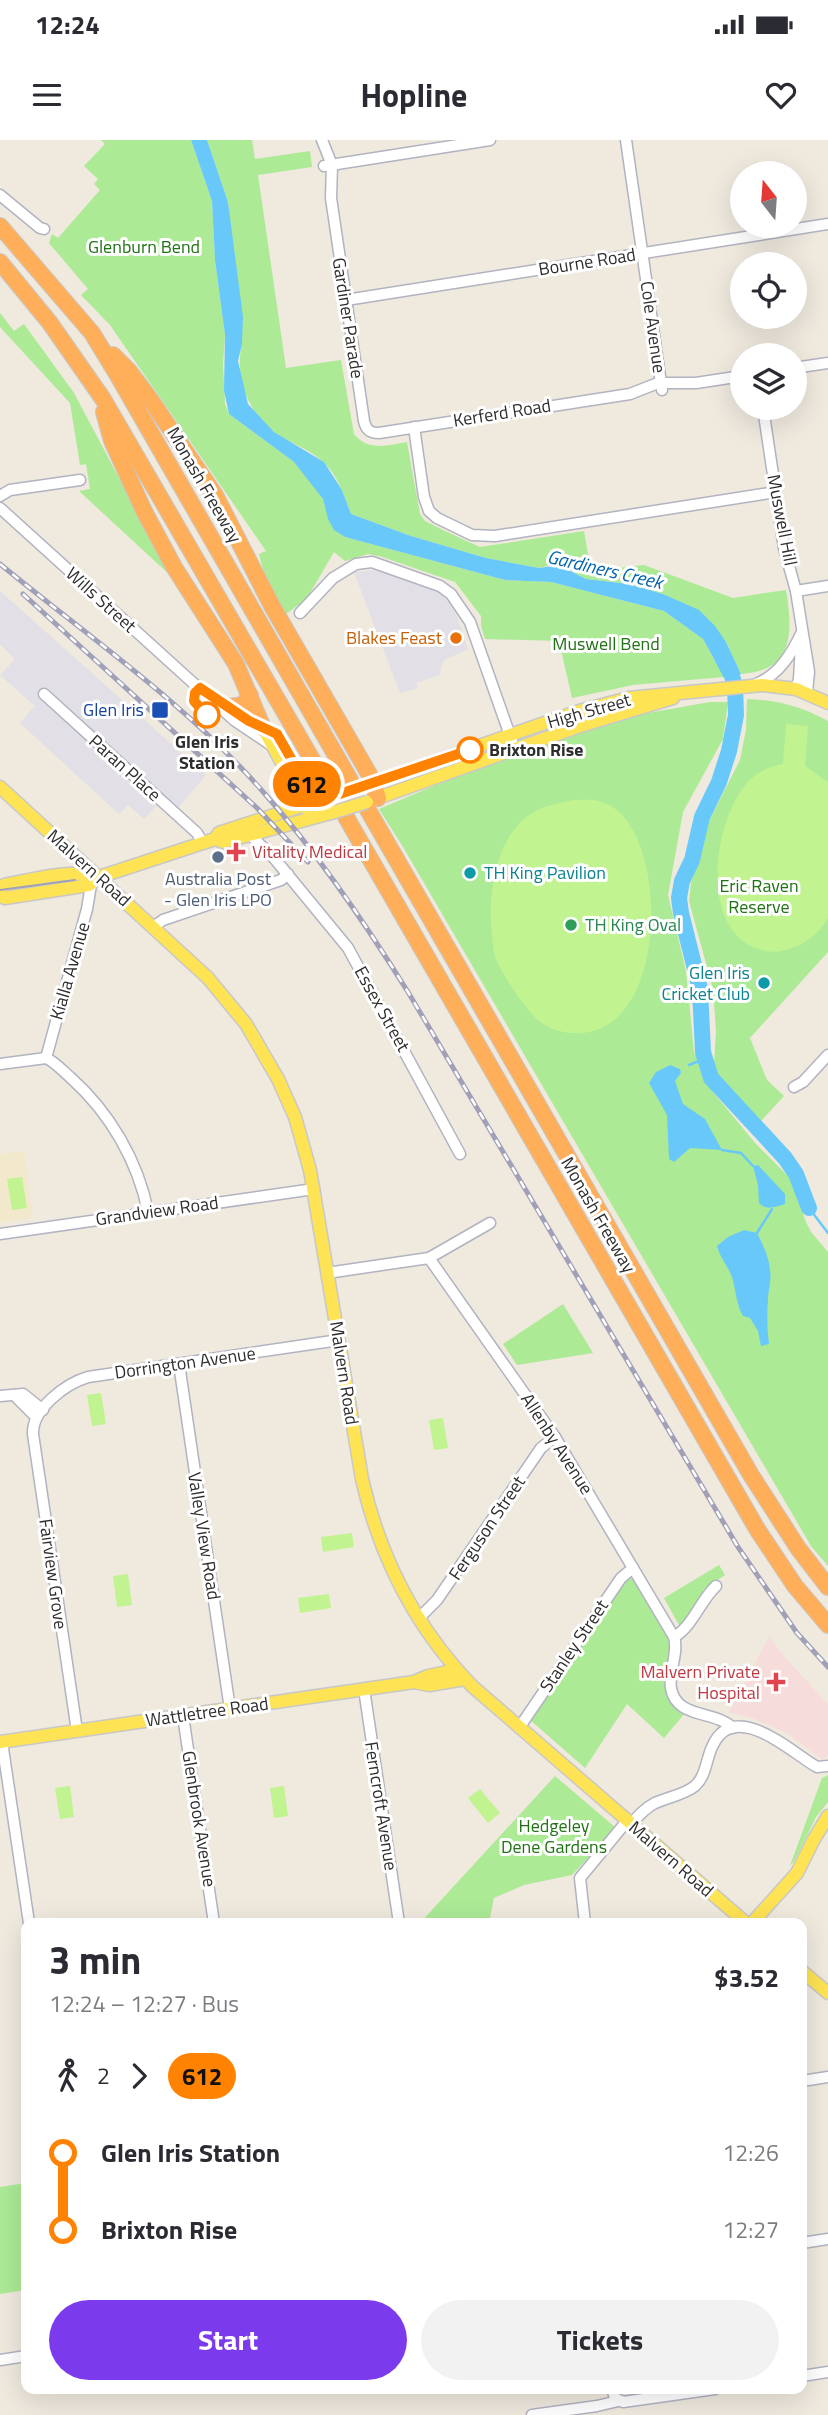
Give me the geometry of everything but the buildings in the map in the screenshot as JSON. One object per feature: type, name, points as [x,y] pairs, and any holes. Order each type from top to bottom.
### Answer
[{"type":"highway","name":"Monash Freeway","points":[[0,226],[92,333],[129,371],[215,495],[372,795],[751,1475],[798,1548],[828,1587]]},
{"type":"highway","points":[[0,262],[50,323],[103,399],[318,798]]},
{"type":"highway","name":"Monash Freeway","points":[[92,333],[350,780]]},
{"type":"highway","points":[[103,399],[111,441],[144,511],[174,567],[236,664],[263,727]]},
{"type":"highway","points":[[229,707],[243,705],[250,695]]},
{"type":"highway","name":"Monash Freeway","points":[[328,816],[751,1519],[796,1586],[828,1625]]},
{"type":"main road","name":"High Street","points":[[209,841],[223,842],[328,816],[510,736],[612,702],[645,695],[774,685],[801,691],[828,702]]},
{"type":"main road","name":"High Street","points":[[0,896],[5,898],[95,881],[209,841],[219,833],[318,798],[372,795],[690,693]]},
{"type":"main road","name":"Wills Street","points":[[263,727],[279,736],[328,816]]},
{"type":"main road","name":"Wills Street","points":[[263,727],[271,744],[318,798]]},
{"type":"main road","name":"Malvern Road","points":[[0,787],[95,881],[153,927],[223,994],[259,1043],[278,1079],[295,1117],[306,1153],[369,1509],[388,1563],[418,1619],[461,1675],[740,1918]]},
{"type":"main road","name":"High Street","points":[[0,889],[4,885],[69,875],[88,874],[95,881]]},
{"type":"main road","name":"Wattletree Road","points":[[1,1742],[414,1682],[428,1676],[461,1675]]},
{"type":"main road","points":[[756,1918],[797,1873],[828,1816]]},
{"type":"main road","points":[[807,1975],[828,1993]]},
{"type":"street","name":"Gardiner Parade","points":[[321,140],[320,157],[328,166],[325,182],[331,198],[364,422],[367,430],[374,433]]},
{"type":"street","points":[[328,166],[490,140]]},
{"type":"street","name":"Cole Avenue","points":[[626,140],[661,386]]},
{"type":"street","points":[[0,195],[44,229]]},
{"type":"street","name":"Bourne Road","points":[[346,300],[828,224]]},
{"type":"street","points":[[807,366],[828,363]]},
{"type":"street","name":"Kerferd Road","points":[[374,433],[630,394],[645,395],[661,386],[730,378]]},
{"type":"street","name":"Muswell Hill","points":[[765,420],[784,548],[796,591],[802,632],[799,679],[801,691]]},
{"type":"street","points":[[414,427],[427,507],[437,518],[472,535],[495,536],[776,492]]},
{"type":"street","points":[[0,496],[10,490],[80,480]]},
{"type":"street","name":"Wills Street","points":[[0,508],[234,720],[271,744]]},
{"type":"street","points":[[300,613],[334,578],[356,564],[372,562],[440,586],[451,594],[470,622],[516,750]]},
{"type":"street","points":[[796,591],[828,586]]},
{"type":"street","points":[[750,686],[768,678],[784,664],[802,632]]},
{"type":"street","name":"Wills Street","points":[[203,691],[263,727]]},
{"type":"street","name":"Paran Place","points":[[44,694],[199,835],[209,841]]},
{"type":"street","points":[[274,858],[270,844],[276,828]]},
{"type":"street","name":"Essex Street","points":[[249,834],[288,874],[348,948],[460,1154]]},
{"type":"street","points":[[153,927],[163,920],[281,880],[288,874]]},
{"type":"street","name":"Kialla Avenue","points":[[46,1058],[95,881]]},
{"type":"street","points":[[794,1087],[803,1082],[828,1055]]},
{"type":"street","points":[[0,1064],[46,1058],[79,1085],[110,1123],[135,1169],[148,1212]]},
{"type":"street","name":"Grandview Road","points":[[0,1234],[313,1189]]},
{"type":"street","points":[[327,1273],[429,1258],[490,1223]]},
{"type":"street","name":"Allenby Avenue","points":[[429,1258],[555,1437],[674,1637]]},
{"type":"street","name":"Dorrington Avenue","points":[[39,1413],[67,1387],[79,1380],[339,1340]]},
{"type":"street","name":"Valley View Road","points":[[179,1364],[230,1709]]},
{"type":"street","points":[[0,1396],[13,1395],[39,1413]]},
{"type":"street","name":"Fairview Grove","points":[[39,1413],[33,1434],[77,1731]]},
{"type":"street","name":"Ferguson Street","points":[[418,1619],[432,1607],[541,1448],[555,1437]]},
{"type":"street","name":"Stanley Street","points":[[519,1728],[621,1578],[633,1568]]},
{"type":"street","points":[[716,1586],[685,1629],[674,1637],[676,1647],[671,1685],[675,1699],[684,1709],[723,1720],[733,1728]]},
{"type":"street","name":"Ferncroft Avenue","points":[[364,1689],[398,1918]]},
{"type":"street","name":"Glenbrook Avenue","points":[[183,1716],[213,1918]]},
{"type":"street","points":[[718,1720],[720,1735]]},
{"type":"street","points":[[584,1918],[580,1878],[629,1823],[651,1805],[685,1792],[699,1782],[711,1748],[720,1735],[733,1728],[747,1727],[769,1735],[816,1767],[828,1766]]},
{"type":"street","points":[[1,1742],[28,1918]]},
{"type":"street","points":[[807,2080],[828,2077]]},
{"type":"street","points":[[807,2242],[828,2239]]},
{"type":"street","points":[[0,2360],[21,2357]]},
{"type":"street","points":[[807,2375],[828,2372]]},
{"type":"street","points":[[532,2415],[587,2407],[614,2396],[626,2402],[681,2394]]},
{"type":"shaded area","points":[[377,570],[410,580],[443,595],[456,614],[468,649],[444,660],[440,675],[416,683],[418,688],[400,693],[354,572]]},
{"type":"shaded area","points":[[0,591],[206,775],[178,808],[165,796],[144,819],[128,805],[119,814],[20,723],[35,706],[0,675],[15,659],[0,644]]},
{"type":"shaded area","points":[[24,1151],[33,1218],[0,1223],[0,1154]]},
{"type":"shaded area","name":"Malvern Private Hospital","points":[[769,1637],[828,1704],[828,1754],[823,1760],[787,1733],[755,1719],[729,1712]]},
{"type":"green space","name":"Glenburn Bend","points":[[101,140],[191,140],[212,201],[215,260],[225,335],[225,404],[229,414],[294,462],[318,491],[327,513],[345,537],[505,580],[551,582],[664,611],[703,639],[724,677],[633,685],[572,698],[559,641],[485,639],[481,616],[455,582],[368,554],[345,561],[334,552],[303,605],[298,605],[285,615],[265,578],[259,554],[266,551],[110,325],[81,295],[88,289],[49,243],[52,234],[58,238],[100,190],[94,184],[98,179],[84,166],[105,144]]},
{"type":"green space","points":[[207,140],[252,140],[255,159],[310,151],[312,167],[258,175],[286,368],[341,360],[354,434],[372,445],[386,446],[407,442],[420,514],[425,521],[480,547],[584,531],[591,571],[644,565],[733,598],[786,590],[789,634],[780,657],[771,666],[741,674],[726,642],[680,603],[663,594],[629,584],[586,579],[564,567],[551,565],[539,568],[486,558],[411,536],[351,514],[340,486],[328,467],[313,454],[267,426],[246,394],[240,369],[242,344],[228,202]]},
{"type":"green space","points":[[0,313],[14,331],[24,324],[74,393],[171,576],[79,491],[90,489],[86,464],[80,465],[70,403],[0,327]]},
{"type":"green space","name":"Eric Raven Reserve","points":[[747,699],[789,705],[828,721],[828,952],[750,1038],[767,1080],[784,1096],[761,1121],[718,1078],[714,1063],[716,1032],[713,989],[689,901],[691,882],[709,821],[740,760],[746,730]]},
{"type":"green space","points":[[710,702],[728,702],[723,739],[683,812],[668,895],[686,971],[694,1052],[712,1091],[756,1144],[791,1179],[811,1232],[828,1252],[828,1566],[811,1546],[379,809],[450,779],[620,718]]},
{"type":"green space","points":[[786,724],[808,726],[805,766],[828,782],[828,918],[816,934],[805,942],[786,950],[770,952],[755,948],[737,936],[725,918],[719,896],[718,872],[720,847],[735,801],[754,776],[767,768],[783,764]]},
{"type":"green space","name":"TH King Oval","points":[[575,800],[602,802],[624,817],[640,845],[649,882],[651,923],[646,963],[633,997],[611,1022],[581,1033],[562,1032],[549,1027],[524,1004],[495,957],[491,920],[496,867],[510,835],[534,812]]},
{"type":"green space","points":[[22,1177],[27,1208],[12,1210],[7,1179]]},
{"type":"green space","points":[[563,1304],[593,1353],[517,1365],[503,1344]]},
{"type":"green space","points":[[101,1393],[106,1424],[92,1426],[87,1395]]},
{"type":"green space","points":[[443,1418],[448,1448],[434,1450],[429,1420]]},
{"type":"green space","points":[[352,1533],[354,1547],[323,1552],[321,1537]]},
{"type":"green space","points":[[719,1565],[725,1575],[703,1590],[703,1595],[679,1625],[664,1598]]},
{"type":"green space","points":[[128,1574],[132,1605],[117,1607],[113,1576]]},
{"type":"green space","points":[[628,1578],[635,1579],[671,1641],[668,1667],[685,1713],[664,1738],[627,1704],[585,1768],[529,1719]]},
{"type":"green space","points":[[329,1594],[331,1608],[300,1613],[298,1598]]},
{"type":"green space","points":[[828,1775],[828,1802],[816,1817],[790,1866],[822,1778]]},
{"type":"green space","name":"Hedgeley Dene Gardens","points":[[555,1776],[616,1828],[572,1875],[524,1885],[494,1898],[490,1918],[425,1918]]},
{"type":"green space","points":[[70,1786],[74,1817],[60,1819],[55,1788]]},
{"type":"green space","points":[[284,1786],[288,1816],[274,1818],[270,1788]]},
{"type":"green space","points":[[480,1789],[500,1813],[488,1823],[468,1798]]},
{"type":"green space","points":[[21,2184],[21,2291],[0,2294],[0,2187]]},
{"type":"water","points":[[191,140],[207,140],[228,202],[243,317],[238,361],[248,404],[274,432],[324,462],[342,490],[351,514],[411,536],[486,558],[539,568],[559,565],[586,579],[629,584],[663,594],[699,610],[715,626],[741,674],[724,677],[703,639],[664,611],[551,582],[505,580],[345,537],[334,530],[323,499],[294,462],[229,414],[224,391],[225,335],[215,260],[212,201]]},
{"type":"water","points":[[670,1065],[680,1069],[681,1073],[675,1081],[683,1104],[705,1119],[722,1150],[690,1148],[674,1162],[669,1159],[667,1115],[649,1083],[656,1072]]},
{"type":"water","points":[[758,1165],[785,1194],[785,1204],[768,1208],[759,1203],[753,1166]]},
{"type":"water","points":[[744,1230],[757,1233],[765,1251],[771,1277],[767,1316],[769,1344],[761,1346],[758,1331],[750,1318],[743,1316],[732,1277],[717,1246],[728,1237]]},
{"type":"waterway","name":"Gardiners Creek","points":[[722,657],[735,686],[736,715],[719,782],[702,817],[692,860],[682,881],[679,898],[681,913],[700,989],[703,1052],[711,1078],[785,1158],[796,1174],[809,1208]]},
{"type":"waterway","points":[[689,1065],[704,1059]]},
{"type":"waterway","points":[[722,1150],[741,1153],[753,1166]]},
{"type":"waterway","name":"Gardiners Creek","points":[[809,1208],[828,1233]]},
{"type":"waterway","points":[[757,1233],[772,1209]]},
{"type":"tram line","points":[[0,890],[75,880]]},
{"type":"railway","points":[[0,564],[137,673],[204,731],[265,794],[323,865],[408,992],[738,1547],[797,1633],[828,1667]]},
{"type":"railway","points":[[23,594],[257,808],[308,862]]},
{"type":"bus line","name":"612","points":[[207,715],[194,701],[195,693],[200,688],[249,721],[277,734],[316,802],[470,750]]},
{"type":"place","name":"Blakes Feast","points":[[456,638]]},
{"type":"place","name":"Glen Iris","points":[[160,710]]},
{"type":"place","name":"Glen Iris Station","points":[[207,715]]},
{"type":"place","name":"Brixton Rise","points":[[470,750]]},
{"type":"place","name":"Vitality Medical","points":[[236,852]]},
{"type":"place","name":"Australia Post - Glen Iris LPO","points":[[218,857]]},
{"type":"place","name":"TH King Pavilion","points":[[470,873]]},
{"type":"place","name":"TH King Oval","points":[[571,925]]},
{"type":"place","name":"Glen Iris Cricket Club","points":[[764,983]]},
{"type":"place","name":"Malvern Private Hospital","points":[[776,1682]]},
{"type":"park label","name":"Muswell Bend","points":[[606,644]]}]
